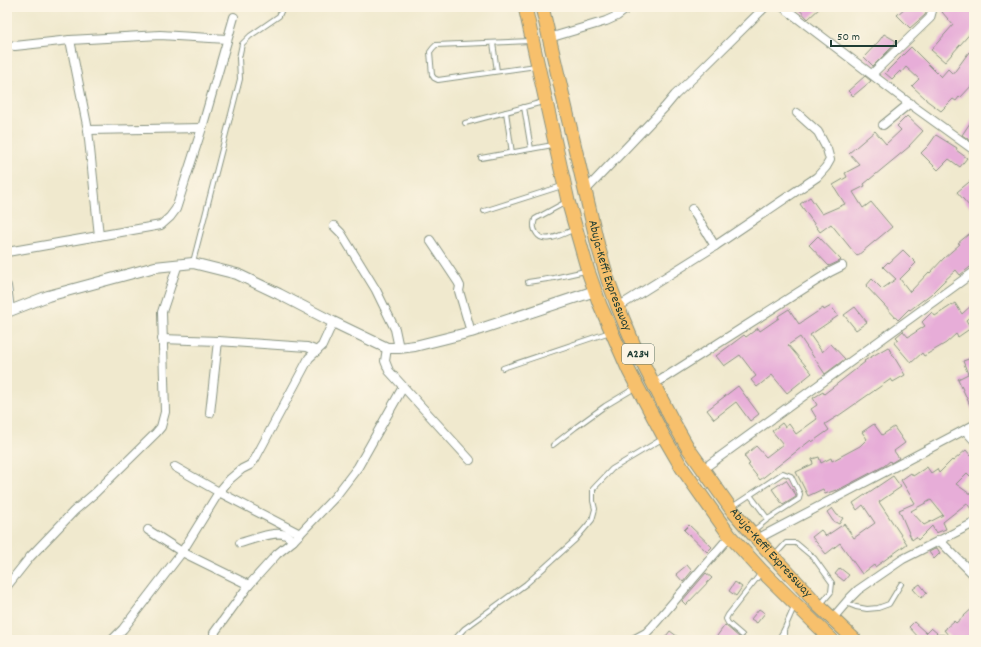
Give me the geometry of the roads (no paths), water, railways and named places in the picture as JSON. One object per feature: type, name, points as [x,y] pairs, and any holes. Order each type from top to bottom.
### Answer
[{"type":"highway","name":"Abuja-Keffi Expressway","points":[[525,7],[568,201],[595,291],[629,371],[682,468],[730,536],[795,605],[832,640]]},
{"type":"highway","name":"Abuja-Keffi Expressway","points":[[542,7],[598,246],[618,307],[653,385],[688,448],[731,508],[773,558],[819,606],[855,640]]},
{"type":"street","points":[[549,38],[606,21],[617,16],[629,7]]},
{"type":"street","points":[[585,191],[657,116],[675,94],[765,7]]},
{"type":"street","points":[[783,7],[974,150]]},
{"type":"street","points":[[872,74],[930,18],[932,11],[930,7]]},
{"type":"street","points":[[7,252],[161,225],[170,217],[176,209],[202,128],[234,17]]},
{"type":"street","points":[[7,45],[15,46],[70,40],[160,35],[227,39]]},
{"type":"street","points":[[70,40],[88,130],[99,236]]},
{"type":"street","points":[[883,125],[910,103]]},
{"type":"street","points":[[618,307],[715,246],[817,177],[830,160],[827,149],[818,132],[797,113]]},
{"type":"street","points":[[88,130],[202,128]]},
{"type":"street","points":[[692,209],[715,246]]},
{"type":"street","points":[[334,226],[341,233],[376,290],[395,329],[399,348]]},
{"type":"street","points":[[430,240],[460,286],[459,291],[471,332]]},
{"type":"street","points":[[7,286],[9,311],[48,296],[155,266],[193,263],[236,274],[387,348],[415,346],[471,332],[595,291]]},
{"type":"street","points":[[7,586],[30,557],[74,511],[101,488],[161,427],[165,412],[162,312],[178,264]]},
{"type":"street","points":[[653,385],[830,272],[842,266]]},
{"type":"street","points":[[703,469],[974,272]]},
{"type":"street","points":[[112,640],[123,629],[182,552],[220,492],[230,479],[242,469],[250,465],[255,459],[309,358],[322,346],[333,322]]},
{"type":"street","points":[[162,339],[307,347],[317,350]]},
{"type":"street","points":[[210,413],[218,341]]},
{"type":"street","points":[[387,348],[386,361],[389,371],[470,460]]},
{"type":"street","points":[[218,640],[214,633],[249,585],[277,554],[293,541],[336,497],[358,467],[403,387]]},
{"type":"street","points":[[754,536],[974,425]]},
{"type":"street","points":[[965,430],[974,440]]},
{"type":"street","points":[[175,467],[300,534]]},
{"type":"street","points":[[832,619],[858,590],[903,559],[974,523]]},
{"type":"street","points":[[148,530],[182,552],[249,585]]},
{"type":"street","points":[[240,543],[280,533],[286,535],[293,541]]},
{"type":"street","points":[[633,640],[646,633],[652,627],[730,536]]},
{"type":"street","points":[[939,540],[974,575]]},
{"type":"lane","points":[[193,263],[240,79],[239,58],[242,44],[250,36],[279,16],[284,7]]},
{"type":"lane","points":[[532,41],[436,46],[430,52],[432,75],[438,80],[538,66]]},
{"type":"lane","points":[[493,43],[497,71]]},
{"type":"lane","points":[[465,123],[546,101]]},
{"type":"lane","points":[[524,107],[531,149]]},
{"type":"lane","points":[[506,112],[512,153]]},
{"type":"lane","points":[[481,158],[556,145]]},
{"type":"lane","points":[[484,211],[564,185]]},
{"type":"lane","points":[[568,201],[535,219],[533,225],[534,230],[538,237],[549,239],[576,229]]},
{"type":"lane","points":[[528,282],[588,271]]},
{"type":"lane","points":[[503,368],[612,331]]},
{"type":"lane","points":[[553,445],[605,406],[637,387]]},
{"type":"lane","points":[[454,640],[464,629],[526,584],[575,540],[592,520],[595,509],[593,489],[612,469],[664,437]]},
{"type":"lane","points":[[731,508],[783,473],[791,476],[800,494],[799,499],[768,519],[754,536]]},
{"type":"lane","points":[[750,495],[768,519]]},
{"type":"lane","points":[[773,558],[786,543],[796,543],[814,558],[832,583],[831,592],[819,606]]},
{"type":"lane","points":[[742,635],[728,623],[726,619],[762,571]]},
{"type":"lane","points":[[846,603],[867,609],[878,608],[889,604],[901,584]]},
{"type":"lane","points":[[778,640],[795,605]]},
{"type":"lane","points":[[784,630],[784,640]]},
{"type":"lane","points":[[932,640],[936,637],[944,637],[946,640]]}]
